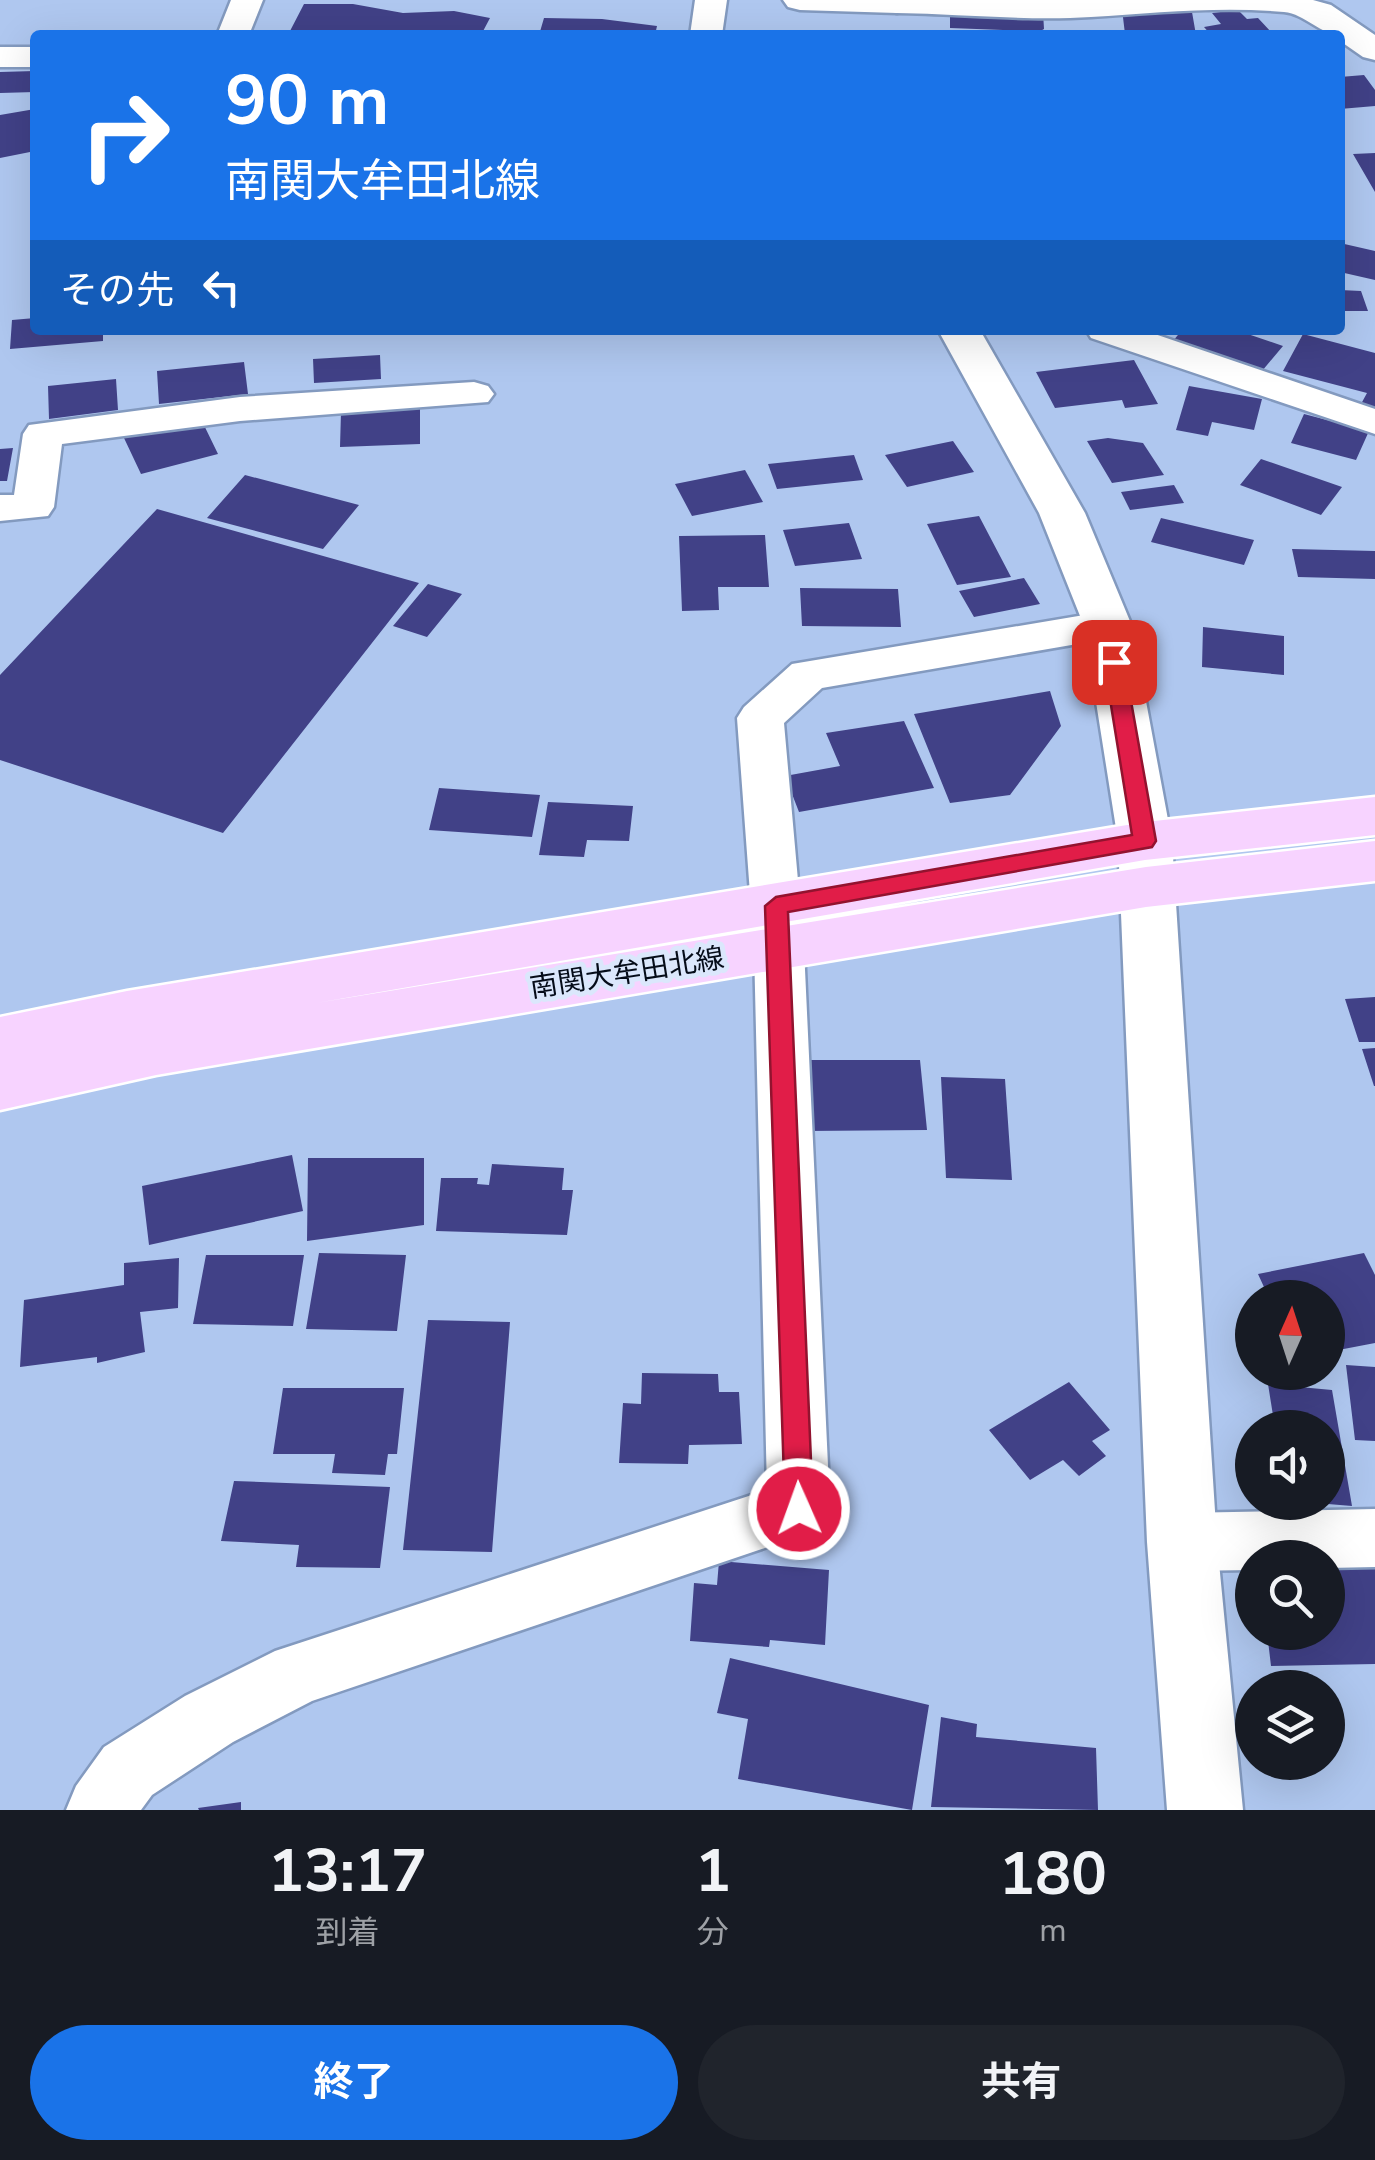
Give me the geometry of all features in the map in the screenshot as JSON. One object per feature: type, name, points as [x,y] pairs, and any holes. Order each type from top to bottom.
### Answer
[{"type":"main road","name":"南関大牟田北線","points":[[0,1086],[778,927],[1145,864],[1375,816]]},
{"type":"main road","name":"南関大牟田北線","points":[[1145,864],[1375,861]]},
{"type":"main road","name":"南関大牟田北線","points":[[0,1040],[127,1013],[778,927]]},
{"type":"street","points":[[235,30],[247,0]]},
{"type":"street","points":[[707,30],[711,0]]},
{"type":"street","points":[[800,0],[897,13],[1156,1],[1289,3],[1320,12],[1375,50]]},
{"type":"street","points":[[0,57],[30,57]]},
{"type":"street","points":[[962,335],[1062,513],[1108,626],[1145,864],[1182,1542],[1204,1810]]},
{"type":"street","points":[[1158,338],[1375,422]]},
{"type":"street","points":[[0,508],[32,507],[43,434],[240,409],[474,394]]},
{"type":"street","points":[[100,1810],[128,1771],[209,1719],[298,1674],[799,1509],[778,927],[760,718],[808,675],[1108,626]]},
{"type":"street","points":[[1182,1542],[1375,1538]]},
{"type":"building","points":[[304,4],[353,4],[403,13],[454,11],[490,18],[484,30],[291,30]]},
{"type":"building","points":[[950,9],[1043,12],[1042,30],[950,28]]},
{"type":"building","points":[[1122,9],[1192,12],[1195,30],[1125,30]]},
{"type":"building","points":[[1238,10],[1247,19],[1258,18],[1269,30],[1207,30],[1204,27],[1221,24],[1212,13]]},
{"type":"building","points":[[544,18],[602,19],[657,26],[656,30],[540,30]]},
{"type":"building","points":[[30,71],[30,92],[0,93],[0,72]]},
{"type":"building","points":[[1364,75],[1375,90],[1375,106],[1345,109],[1345,77]]},
{"type":"building","points":[[30,110],[30,152],[0,158],[0,115]]},
{"type":"building","points":[[1375,153],[1375,192],[1353,154]]},
{"type":"building","points":[[1345,244],[1375,251],[1375,280],[1345,273]]},
{"type":"building","points":[[1345,290],[1361,291],[1368,311],[1345,311]]},
{"type":"building","points":[[30,318],[30,335],[103,335],[103,341],[10,349],[12,320]]},
{"type":"building","points":[[1178,335],[1251,335],[1283,346],[1262,371],[1173,341]]},
{"type":"building","points":[[1302,335],[1375,353],[1375,408],[1361,404],[1367,393],[1283,371]]},
{"type":"building","points":[[380,355],[381,379],[314,383],[313,359]]},
{"type":"building","points":[[1134,360],[1158,404],[1125,408],[1122,400],[1055,408],[1036,372]]},
{"type":"building","points":[[244,362],[248,394],[159,404],[157,371]]},
{"type":"building","points":[[116,379],[118,410],[49,419],[48,386]]},
{"type":"building","points":[[1189,386],[1262,399],[1254,430],[1212,422],[1208,436],[1176,430]]},
{"type":"building","points":[[420,408],[420,444],[340,447],[341,412]]},
{"type":"building","points":[[1304,414],[1369,431],[1356,460],[1291,443]]},
{"type":"building","points":[[201,419],[218,454],[141,474],[124,438]]},
{"type":"building","points":[[1108,438],[1143,443],[1164,475],[1112,483],[1087,441]]},
{"type":"building","points":[[953,441],[974,472],[907,487],[885,455]]},
{"type":"building","points":[[13,448],[7,481],[0,481],[0,449]]},
{"type":"building","points":[[854,455],[863,480],[777,489],[768,464]]},
{"type":"building","points":[[1261,459],[1342,487],[1321,515],[1240,485]]},
{"type":"building","points":[[745,470],[763,502],[692,516],[675,484]]},
{"type":"building","points":[[245,475],[359,505],[323,549],[207,518]]},
{"type":"building","points":[[1174,485],[1184,503],[1130,510],[1121,492]]},
{"type":"building","points":[[157,509],[419,583],[223,833],[0,760],[0,675]]},
{"type":"building","points":[[979,516],[1011,577],[957,585],[927,524]]},
{"type":"building","points":[[1161,518],[1254,540],[1244,565],[1151,542]]},
{"type":"building","points":[[849,523],[862,559],[795,566],[783,530]]},
{"type":"building","points":[[765,535],[769,587],[718,587],[719,610],[682,611],[679,536]]},
{"type":"building","points":[[1292,549],[1375,551],[1375,579],[1298,577]]},
{"type":"building","points":[[1024,578],[1040,604],[974,617],[959,591]]},
{"type":"building","points":[[428,584],[462,594],[427,637],[393,626]]},
{"type":"building","points":[[800,588],[898,589],[901,627],[802,626]]},
{"type":"building","points":[[1203,627],[1284,636],[1284,675],[1202,667]]},
{"type":"building","points":[[1050,691],[1061,726],[1010,795],[950,803],[914,714]]},
{"type":"building","points":[[904,721],[934,788],[799,812],[785,776],[840,766],[826,733]]},
{"type":"building","points":[[439,788],[540,795],[532,837],[429,830]]},
{"type":"building","points":[[548,802],[633,806],[629,841],[587,840],[584,857],[539,855]]},
{"type":"building","points":[[1375,997],[1375,1042],[1359,1042],[1345,999]]},
{"type":"building","points":[[1375,1048],[1375,1086],[1374,1086],[1362,1049]]},
{"type":"building","points":[[803,1060],[920,1060],[927,1130],[806,1131]]},
{"type":"building","points":[[941,1077],[1005,1079],[1012,1180],[946,1178]]},
{"type":"building","points":[[292,1155],[303,1211],[149,1245],[142,1186]]},
{"type":"building","points":[[308,1158],[424,1158],[424,1225],[307,1241]]},
{"type":"building","points":[[492,1164],[564,1168],[562,1190],[573,1190],[567,1235],[436,1231],[441,1178],[478,1178],[477,1184],[489,1185]]},
{"type":"building","points":[[319,1253],[406,1255],[397,1331],[306,1329]]},
{"type":"building","points":[[1364,1253],[1375,1275],[1375,1343],[1345,1349],[1345,1280],[1261,1280],[1258,1274]]},
{"type":"building","points":[[206,1255],[304,1255],[293,1326],[193,1324]]},
{"type":"building","points":[[179,1258],[178,1308],[140,1312],[145,1352],[97,1363],[97,1357],[20,1367],[24,1300],[124,1285],[124,1263]]},
{"type":"building","points":[[428,1320],[510,1322],[492,1552],[403,1550]]},
{"type":"building","points":[[1346,1365],[1375,1367],[1375,1441],[1355,1440]]},
{"type":"building","points":[[642,1373],[718,1374],[719,1392],[739,1392],[742,1444],[689,1445],[688,1464],[619,1463],[623,1403],[641,1404]]},
{"type":"building","points":[[1069,1382],[1110,1430],[1092,1441],[1106,1456],[1079,1476],[1063,1460],[1030,1480],[989,1430]]},
{"type":"building","points":[[283,1388],[404,1388],[397,1454],[388,1454],[385,1475],[332,1473],[335,1454],[273,1454]]},
{"type":"building","points":[[1269,1390],[1332,1390],[1335,1410],[1272,1410]]},
{"type":"building","points":[[1345,1465],[1352,1506],[1345,1505]]},
{"type":"building","points":[[234,1481],[390,1487],[380,1568],[296,1567],[299,1545],[221,1541]]},
{"type":"building","points":[[1375,1552],[1375,1664],[1271,1666],[1269,1650],[1345,1650],[1345,1556]]},
{"type":"building","points":[[719,1561],[829,1570],[825,1645],[770,1640],[769,1647],[690,1641],[694,1583],[717,1585]]},
{"type":"building","points":[[730,1658],[929,1705],[912,1810],[738,1779],[748,1719],[717,1713]]},
{"type":"building","points":[[941,1717],[977,1724],[976,1737],[1096,1748],[1098,1810],[931,1807]]},
{"type":"building","points":[[241,1802],[241,1810],[198,1808]]},
{"type":"route","points":[[799,1509],[776,906],[1144,841],[1114,662]]}]
